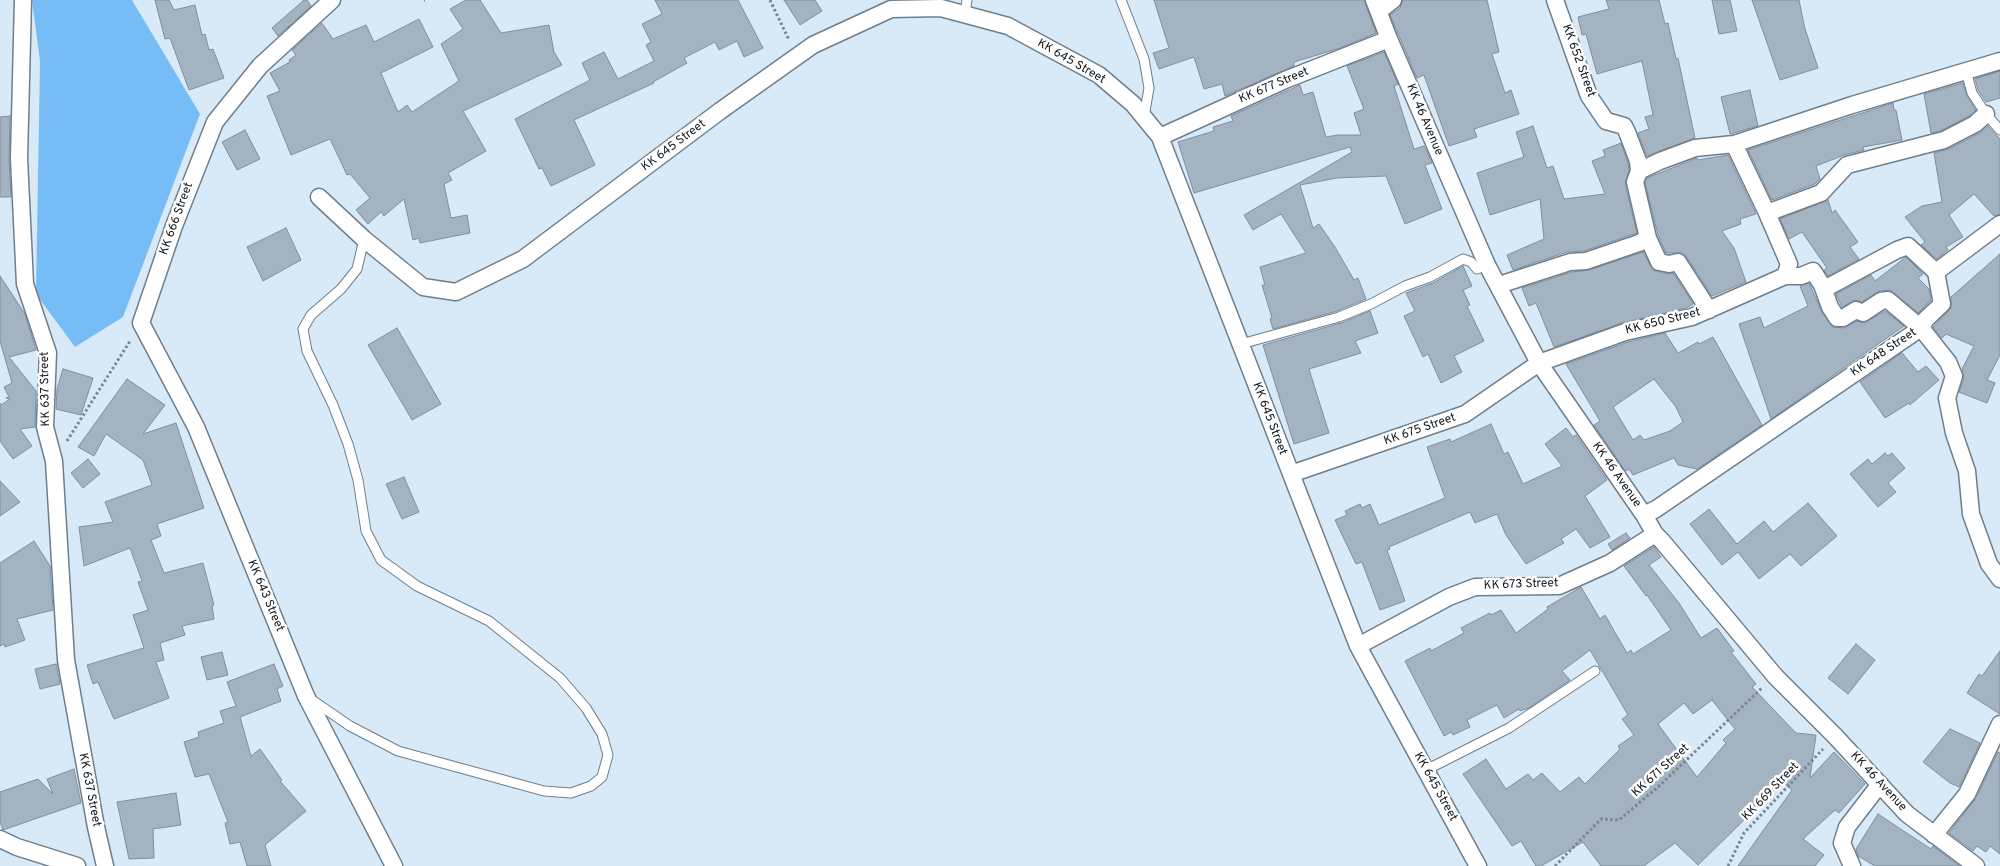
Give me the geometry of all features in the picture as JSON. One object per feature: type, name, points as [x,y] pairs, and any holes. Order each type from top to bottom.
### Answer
[{"type":"street","name":"KK 637 Street","points":[[23,0],[19,158],[25,284],[48,353],[45,427],[54,461],[66,660],[96,827],[105,866]]},
{"type":"street","name":"KK 666 Street","points":[[141,323],[174,226],[215,122],[260,66],[332,0]]},
{"type":"street","points":[[1377,6],[1393,0]]},
{"type":"street","name":"KK 652 Street","points":[[1555,0],[1589,96],[1606,121],[1624,126],[1638,161],[1639,171],[1635,182],[1648,238],[1659,262],[1669,264],[1678,262],[1709,310]]},
{"type":"street","name":"KK 46 Avenue","points":[[1377,6],[1389,39],[1487,265],[1539,363],[1644,515],[1655,534],[1775,676],[1835,736],[1907,814],[1976,866]]},
{"type":"street","name":"KK 645 Street","points":[[319,197],[364,239],[423,287],[456,292],[523,260],[813,45],[891,9],[966,7],[1008,26],[1099,75],[1133,104],[1160,137],[1358,646],[1478,866]]},
{"type":"street","name":"KK 677 Street","points":[[1160,137],[1285,80],[1389,39]]},
{"type":"street","points":[[1639,171],[1695,148],[1734,144],[1852,105],[2000,61]]},
{"type":"street","points":[[1767,213],[1821,193],[1846,165],[1944,140],[1974,124],[1986,114]]},
{"type":"street","points":[[1734,144],[1789,264],[1786,276],[1801,276],[1813,271],[1822,285],[1830,307],[1837,318],[1843,318],[1856,310],[1863,313],[1881,301],[1888,300],[1921,328],[1948,362],[1954,376],[1947,398],[1954,434],[1966,471],[1971,514],[1989,564],[2000,579]]},
{"type":"street","points":[[1822,285],[1828,287],[1908,246],[1936,272],[2000,224]]},
{"type":"street","points":[[1499,285],[1570,262],[1586,261],[1639,243],[1648,238]]},
{"type":"street","name":"KK 648 Street","points":[[1644,515],[1671,499],[1921,328],[1926,319],[1942,304],[1936,272]]},
{"type":"street","name":"KK 650 Street","points":[[1539,363],[1624,332],[1692,317],[1786,276]]},
{"type":"street","name":"KK 643 Street","points":[[141,323],[196,428],[306,696],[394,866]]},
{"type":"street","name":"KK 675 Street","points":[[1290,474],[1465,414],[1539,363]]},
{"type":"street","name":"KK 673 Street","points":[[1358,646],[1449,597],[1475,587],[1559,586],[1610,563],[1655,534]]},
{"type":"street","points":[[1934,835],[1967,794],[2000,724]]},
{"type":"street","points":[[1852,866],[1842,843],[1847,827],[1880,784]]},
{"type":"street","points":[[0,839],[17,847],[77,866]]},
{"type":"lane","points":[[1121,0],[1144,59],[1149,88],[1144,117]]},
{"type":"lane","points":[[1966,71],[1972,93],[1986,114],[2000,130]]},
{"type":"lane","points":[[306,696],[350,726],[398,751],[544,791],[571,793],[591,786],[602,777],[608,755],[602,734],[586,708],[560,678],[488,621],[417,586],[381,560],[366,531],[358,480],[348,444],[333,405],[307,351],[304,329],[311,315],[341,289],[357,269],[364,239]]},
{"type":"lane","points":[[1241,344],[1355,311],[1464,259],[1471,262],[1477,269],[1487,265]]},
{"type":"lane","points":[[1426,770],[1509,728],[1595,671]]},
{"type":"path","points":[[770,0],[797,56]]},
{"type":"path","points":[[54,461],[141,323]]},
{"type":"path","name":"KK 671 Street","points":[[1555,866],[1601,819],[1618,820],[1658,787],[1775,676]]},
{"type":"path","name":"KK 669 Street","points":[[1728,866],[1744,833],[1781,796],[1835,736]]},
{"type":"shaded area","points":[[32,0],[132,0],[200,114],[123,317],[75,347],[36,294],[40,61]]},
{"type":"building","points":[[155,0],[169,0],[174,10],[195,5],[202,35],[205,34],[209,50],[213,49],[224,78],[189,90],[170,38],[165,39]]},
{"type":"building","points":[[304,0],[307,0],[311,6],[278,36],[272,28]]},
{"type":"building","points":[[466,0],[480,0],[501,33],[549,25],[554,52],[562,65],[463,111],[486,151],[448,173],[452,180],[444,184],[451,218],[467,215],[470,233],[420,243],[419,238],[413,240],[404,199],[384,216],[381,212],[368,224],[356,210],[370,198],[350,174],[347,175],[330,139],[291,155],[267,96],[280,91],[270,73],[290,62],[289,60],[296,55],[292,50],[322,23],[333,39],[366,25],[374,42],[419,19],[433,47],[381,73],[398,112],[407,105],[412,112],[459,81],[441,44],[463,29],[450,9]]},
{"type":"building","points":[[655,0],[738,0],[763,48],[744,57],[737,41],[719,50],[715,42],[684,58],[687,63],[654,83],[574,120],[595,165],[551,186],[542,168],[539,169],[515,119],[590,80],[582,63],[604,52],[618,79],[654,61],[646,45],[651,42],[642,24],[662,14]]},
{"type":"building","points":[[784,0],[815,0],[822,11],[800,25]]},
{"type":"building","points":[[1154,0],[1364,0],[1376,33],[1340,48],[1294,62],[1294,66],[1225,96],[1222,84],[1204,89],[1194,57],[1159,69],[1153,53],[1169,48]]},
{"type":"building","points":[[1403,0],[1487,0],[1499,52],[1492,54],[1505,93],[1511,90],[1519,114],[1474,129],[1477,137],[1449,146],[1424,75],[1417,78],[1390,15],[1400,8]]},
{"type":"building","points":[[1606,0],[1659,0],[1665,24],[1668,23],[1676,59],[1678,58],[1695,138],[1647,156],[1638,133],[1649,129],[1645,117],[1653,115],[1642,61],[1597,74],[1586,34],[1582,35],[1578,17],[1609,9]]},
{"type":"building","points":[[1712,0],[1730,0],[1737,31],[1719,34]]},
{"type":"building","points":[[1752,0],[1799,0],[1805,29],[1818,68],[1780,80]]},
{"type":"building","points":[[1384,52],[1398,84],[1394,86],[1414,149],[1424,146],[1432,163],[1425,165],[1442,209],[1405,224],[1386,176],[1337,178],[1300,185],[1313,228],[1319,224],[1354,280],[1358,278],[1366,299],[1337,311],[1273,329],[1270,319],[1272,318],[1262,285],[1265,285],[1260,267],[1306,253],[1281,214],[1253,230],[1244,215],[1352,152],[1350,147],[1194,193],[1178,142],[1214,131],[1213,127],[1233,121],[1231,116],[1300,85],[1303,95],[1313,92],[1326,137],[1361,135],[1354,113],[1364,109],[1347,66]]},
{"type":"building","points":[[2000,71],[2000,98],[1986,102],[1978,90],[1975,79]]},
{"type":"building","points":[[1963,83],[1967,96],[1976,110],[1969,116],[1940,131],[1931,133],[1924,94]]},
{"type":"building","points":[[1750,90],[1758,126],[1730,134],[1721,97]]},
{"type":"building","points":[[1893,103],[1902,140],[1863,147],[1864,150],[1844,155],[1816,166],[1820,179],[1815,184],[1772,200],[1748,150]]},
{"type":"building","points":[[10,116],[9,158],[11,197],[0,197],[0,117]]},
{"type":"building","points":[[1533,126],[1547,168],[1553,166],[1564,199],[1605,194],[1592,161],[1605,156],[1603,150],[1621,143],[1628,163],[1629,170],[1625,184],[1637,233],[1584,251],[1567,252],[1513,270],[1507,255],[1544,239],[1540,199],[1490,215],[1477,173],[1524,157],[1516,132]]},
{"type":"building","points":[[1988,126],[2000,139],[2000,214],[1994,216],[1974,194],[1949,215],[1963,237],[1946,247],[1948,250],[1937,259],[1921,245],[1925,242],[1905,217],[1922,206],[1942,202],[1934,153],[1949,149],[1980,133]]},
{"type":"building","points":[[245,130],[260,159],[237,170],[222,142]]},
{"type":"building","points":[[1728,155],[1756,214],[1740,219],[1741,224],[1722,231],[1734,248],[1746,282],[1712,296],[1686,256],[1681,253],[1666,253],[1658,235],[1645,183],[1647,178],[1697,158],[1698,160]]},
{"type":"building","points":[[1828,200],[1832,213],[1835,210],[1858,242],[1850,247],[1859,259],[1828,276],[1824,270],[1827,268],[1802,232],[1789,239],[1780,219]]},
{"type":"building","points":[[286,228],[301,260],[263,281],[247,247]]},
{"type":"building","points":[[1643,252],[1653,270],[1667,274],[1673,273],[1693,304],[1686,308],[1622,323],[1554,347],[1536,303],[1529,306],[1522,288],[1572,272],[1589,270]]},
{"type":"building","points":[[2000,254],[2000,355],[1987,380],[1995,383],[1987,403],[1959,392],[1964,378],[1962,369],[1974,346],[1946,334],[1942,338],[1933,327],[1951,308],[1951,297]]},
{"type":"building","points":[[1906,257],[1923,274],[1918,278],[1929,289],[1931,300],[1918,313],[1890,290],[1879,291],[1862,302],[1855,300],[1842,307],[1836,294],[1871,275],[1875,281]]},
{"type":"building","points":[[1463,266],[1472,286],[1463,290],[1470,305],[1467,306],[1484,341],[1454,356],[1462,372],[1441,383],[1428,354],[1423,357],[1404,316],[1415,311],[1406,293],[1433,283]]},
{"type":"building","points":[[0,276],[25,314],[36,350],[9,357],[36,391],[35,427],[20,429],[32,446],[13,459],[0,441],[0,403],[1,405],[10,399],[6,398],[9,397],[4,387],[12,383],[0,341]]},
{"type":"building","points":[[1809,283],[1822,312],[1833,327],[1844,328],[1857,321],[1864,323],[1885,311],[1904,326],[1771,419],[1739,324],[1760,317],[1764,328],[1808,306],[1800,286]]},
{"type":"building","points":[[1370,311],[1378,333],[1355,341],[1361,353],[1309,369],[1329,433],[1294,444],[1263,345],[1341,323]]},
{"type":"building","points":[[397,328],[441,404],[412,420],[368,345]]},
{"type":"building","points":[[1665,333],[1678,353],[1698,342],[1699,344],[1713,337],[1762,425],[1697,469],[1678,465],[1674,458],[1633,475],[1629,469],[1626,471],[1594,425],[1600,421],[1566,364],[1628,342]],"holes":[[[1654,379],[1676,407],[1683,422],[1670,431],[1644,440],[1640,435],[1633,440],[1613,407]]]},
{"type":"building","points":[[1902,353],[1918,372],[1926,366],[1939,380],[1910,405],[1909,403],[1885,418],[1860,382]]},
{"type":"building","points":[[63,369],[93,378],[81,415],[56,409],[57,389]]},
{"type":"building","points":[[127,379],[165,405],[143,434],[176,423],[204,508],[157,524],[161,536],[151,540],[164,573],[203,563],[214,605],[212,606],[214,619],[182,626],[185,635],[160,643],[164,660],[156,662],[169,698],[114,719],[98,682],[93,684],[87,665],[144,648],[133,615],[148,610],[138,582],[142,581],[130,548],[84,566],[79,527],[113,522],[105,502],[152,485],[143,460],[106,434],[94,456],[78,447]]},
{"type":"building","points":[[1491,424],[1504,454],[1508,452],[1523,484],[1562,466],[1545,444],[1566,428],[1573,437],[1576,435],[1607,480],[1585,496],[1610,537],[1590,548],[1576,529],[1561,539],[1564,543],[1526,564],[1506,535],[1497,514],[1475,523],[1470,512],[1389,547],[1390,549],[1387,550],[1405,601],[1380,610],[1362,562],[1356,564],[1335,520],[1347,515],[1345,511],[1360,504],[1362,508],[1370,504],[1379,525],[1445,498],[1427,447],[1450,439],[1451,442]]},
{"type":"building","points":[[1885,453],[1888,456],[1892,453],[1905,468],[1888,483],[1896,492],[1878,507],[1850,474],[1868,459],[1872,464]]},
{"type":"building","points":[[88,459],[100,474],[83,488],[71,473]]},
{"type":"building","points":[[404,477],[419,512],[402,519],[386,484]]},
{"type":"building","points":[[0,481],[20,502],[0,516]]},
{"type":"building","points":[[1808,503],[1837,536],[1801,566],[1790,554],[1759,579],[1738,552],[1722,565],[1690,524],[1709,509],[1737,544],[1764,521],[1773,532]]},
{"type":"building","points":[[1626,533],[1630,538],[1612,550],[1608,544]]},
{"type":"building","points":[[34,541],[50,566],[53,610],[17,619],[25,640],[5,647],[4,644],[0,646],[0,563]]},
{"type":"building","points":[[1654,547],[1661,557],[1649,565],[1679,603],[1701,638],[1717,628],[1734,651],[1731,652],[1756,684],[1752,687],[1796,733],[1816,735],[1810,778],[1834,752],[1865,784],[1839,813],[1835,810],[1803,839],[1824,855],[1815,866],[1738,866],[1792,790],[1783,782],[1698,865],[1675,843],[1644,866],[1601,866],[1583,842],[1541,866],[1536,866],[1521,841],[1512,846],[1463,774],[1486,759],[1506,789],[1528,774],[1533,780],[1542,773],[1560,792],[1579,777],[1585,784],[1620,749],[1618,746],[1634,735],[1622,719],[1628,715],[1590,650],[1562,671],[1570,680],[1529,708],[1520,711],[1519,709],[1504,718],[1497,705],[1467,720],[1470,727],[1453,735],[1451,732],[1444,736],[1405,661],[1430,648],[1431,651],[1464,633],[1461,628],[1490,613],[1491,615],[1501,610],[1516,633],[1548,609],[1547,607],[1581,587],[1600,619],[1605,615],[1627,653],[1631,650],[1633,654],[1671,630],[1624,566]],"holes":[[[1712,700],[1735,729],[1723,740],[1726,743],[1697,777],[1658,724],[1684,703],[1693,714]]]},
{"type":"building","points":[[1856,644],[1875,660],[1848,694],[1828,678]]},
{"type":"building","points":[[2000,651],[2000,714],[1967,693],[1979,674],[1982,676]]},
{"type":"building","points":[[222,652],[228,675],[207,680],[201,657]]},
{"type":"building","points":[[56,664],[60,684],[40,689],[35,669]]},
{"type":"building","points":[[274,664],[283,686],[277,689],[281,701],[240,717],[251,756],[260,749],[282,780],[280,781],[306,811],[265,845],[271,866],[247,866],[240,842],[230,844],[225,823],[228,822],[209,774],[195,777],[184,742],[199,737],[198,732],[224,723],[220,711],[236,706],[227,682]]},
{"type":"building","points":[[1950,729],[1980,743],[1959,787],[1950,783],[1923,762]]},
{"type":"building","points":[[1998,752],[2000,753],[2000,854],[1990,846],[1986,852],[1977,846],[1973,851],[1949,833],[1976,798]]},
{"type":"building","points":[[74,769],[81,803],[3,830],[0,822],[0,792],[38,779],[53,794],[47,779]]},
{"type":"building","points":[[176,793],[181,825],[153,829],[154,858],[129,859],[117,802]]},
{"type":"building","points":[[1878,814],[1931,849],[1933,846],[1959,866],[1875,866],[1858,856],[1856,849]]}]
